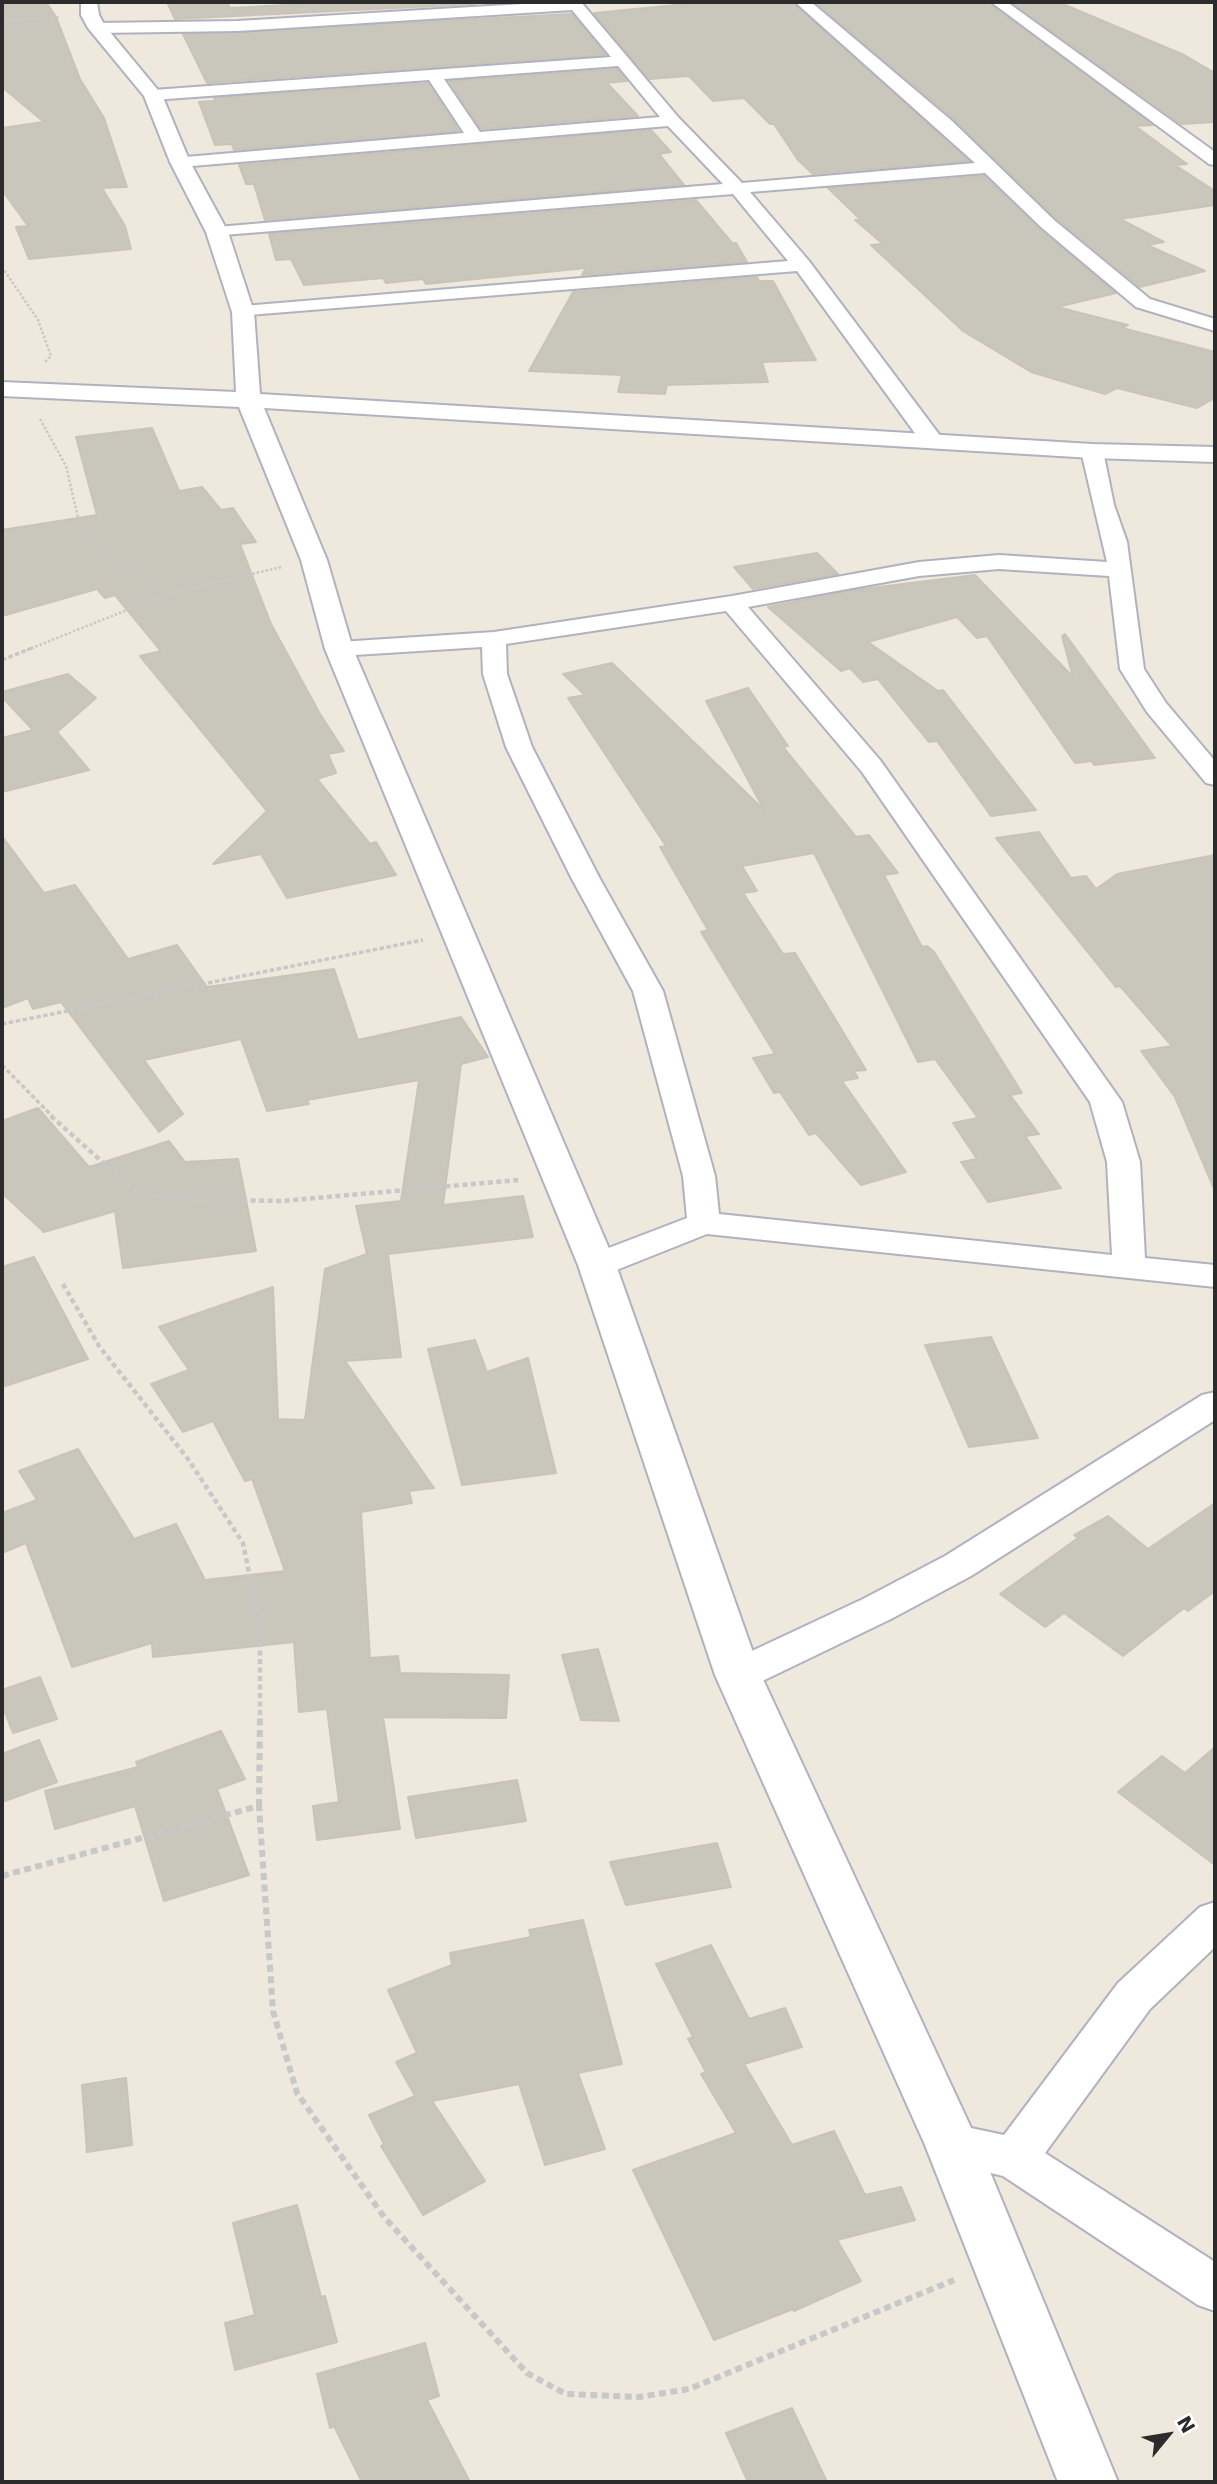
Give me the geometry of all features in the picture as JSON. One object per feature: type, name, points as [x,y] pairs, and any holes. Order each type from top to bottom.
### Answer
[{"type":"street","points":[[802,2],[946,125],[1048,223],[1143,303],[1215,325]]},
{"type":"street","points":[[998,2],[1215,160]]},
{"type":"street","points":[[92,15],[238,26],[575,3],[671,121],[737,188],[802,265],[933,442]]},
{"type":"street","points":[[92,15],[153,95],[180,162],[216,232],[243,312],[248,400],[314,561],[339,649],[597,1265],[738,1675],[952,2145],[1088,2482]]},
{"type":"street","points":[[153,95],[623,61]]},
{"type":"street","points":[[434,75],[474,136]]},
{"type":"street","points":[[180,162],[671,121]]},
{"type":"street","points":[[216,232],[989,167]]},
{"type":"street","points":[[243,312],[802,265]]},
{"type":"street","points":[[8,389],[248,400],[1092,451],[1215,454]]},
{"type":"street","points":[[1092,451],[1103,505],[1116,542],[1132,670],[1156,707],[1215,777]]},
{"type":"street","points":[[339,649],[494,639],[732,603],[919,569],[999,562],[1119,570]]},
{"type":"street","points":[[732,603],[871,766],[1106,1102],[1115,1121],[1124,1153],[1129,1266]]},
{"type":"street","points":[[494,639],[495,674],[519,747],[586,879],[648,991],[699,1176],[704,1223]]},
{"type":"street","points":[[597,1265],[704,1223],[1215,1276]]},
{"type":"street","points":[[738,1675],[877,1609],[958,1566],[1215,1404]]},
{"type":"street","points":[[1014,2158],[1134,1996],[1215,1920]]},
{"type":"street","points":[[952,2145],[1014,2158],[1215,2289]]},
{"type":"path","points":[[2,21],[92,15]]},
{"type":"path","points":[[2,267],[33,309],[51,356],[8,389]]},
{"type":"path","points":[[8,389],[30,393],[42,426],[66,466],[83,539],[105,557],[167,594]]},
{"type":"path","points":[[2,660],[167,594],[314,561]]},
{"type":"path","points":[[2,1024],[459,933]]},
{"type":"path","points":[[2,1065],[60,1125],[136,1193],[180,1199],[282,1201],[562,1176]]},
{"type":"path","points":[[63,1284],[99,1346],[188,1460],[243,1543],[256,1608],[260,1653],[259,1806],[273,2011],[297,2093],[384,2217],[527,2373],[566,2394],[639,2397],[689,2389],[999,2262]]},
{"type":"path","points":[[2,1877],[259,1806]]},
{"type":"building","points":[[2,2],[46,2],[56,17],[80,79],[104,118],[127,187],[102,188],[125,226],[131,249],[29,259],[16,227],[28,226],[2,190],[2,128],[44,122],[2,87]]},
{"type":"building","points":[[167,2],[213,2],[228,4],[230,8],[344,2],[475,4],[175,19]]},
{"type":"building","points":[[707,2],[793,2],[969,161],[813,174],[798,160],[774,124],[770,124],[744,98],[713,101],[689,76],[649,79],[594,13]]},
{"type":"building","points":[[815,2],[989,2],[1153,125],[1135,126],[1187,164],[1175,165],[1215,191],[1215,205],[1120,219],[1164,242],[1147,245],[1205,271],[1140,287],[1056,218],[954,119]]},
{"type":"building","points":[[1011,2],[1058,2],[1184,55],[1215,73],[1215,122],[1181,124]]},
{"type":"building","points":[[572,14],[606,55],[207,83],[183,34]]},
{"type":"building","points":[[617,69],[627,81],[607,83],[638,116],[481,129],[449,81]]},
{"type":"building","points":[[428,83],[459,131],[234,150],[232,144],[215,145],[199,102],[215,101],[214,98]]},
{"type":"building","points":[[651,130],[671,152],[659,154],[684,185],[265,220],[254,184],[246,184],[239,165]]},
{"type":"building","points":[[984,176],[1040,230],[1116,293],[1057,307],[1128,325],[1122,328],[1215,352],[1215,398],[1197,408],[1117,388],[1105,394],[1031,372],[963,331],[871,245],[883,244],[855,220],[861,220],[828,188]]},
{"type":"building","points":[[696,200],[732,243],[736,243],[747,262],[582,275],[586,268],[426,284],[423,279],[386,283],[383,278],[304,285],[291,259],[276,260],[269,234]]},
{"type":"building","points":[[757,277],[759,281],[773,281],[816,360],[762,362],[768,382],[667,385],[665,394],[618,392],[622,375],[529,371],[573,292]]},
{"type":"building","points":[[152,428],[179,491],[202,487],[221,510],[233,508],[256,542],[240,544],[271,624],[320,714],[344,751],[328,754],[336,773],[317,779],[370,844],[376,842],[396,875],[287,898],[261,854],[213,864],[267,811],[140,656],[161,651],[115,595],[105,598],[97,589],[2,616],[2,530],[97,515],[76,437]]},
{"type":"building","points":[[817,553],[838,574],[753,589],[734,567]]},
{"type":"building","points":[[975,575],[1073,677],[1062,636],[1065,634],[1155,758],[1094,765],[1092,761],[1075,763],[987,636],[977,638],[957,617],[868,642],[938,691],[943,690],[1036,810],[991,816],[937,741],[929,742],[878,679],[863,682],[850,668],[841,671],[768,607],[855,590]]},
{"type":"building","points":[[612,663],[764,810],[706,701],[748,688],[788,746],[783,747],[856,837],[869,835],[898,873],[884,875],[922,947],[927,946],[934,952],[1022,1093],[1010,1095],[1039,1134],[1025,1136],[1061,1188],[988,1202],[961,1162],[977,1159],[953,1123],[978,1118],[935,1059],[918,1062],[814,853],[742,866],[757,891],[743,893],[783,954],[795,953],[866,1070],[854,1071],[858,1078],[842,1081],[906,1172],[861,1185],[816,1133],[809,1135],[780,1092],[774,1093],[753,1058],[775,1054],[701,932],[708,930],[660,847],[666,846],[568,698],[585,695],[563,674]]},
{"type":"building","points":[[68,674],[96,698],[57,732],[89,770],[2,792],[2,738],[33,730],[2,697],[2,692]]},
{"type":"building","points":[[1039,832],[1071,878],[1086,876],[1096,889],[1117,874],[1215,855],[1215,1191],[1175,1097],[1141,1051],[1172,1046],[1120,986],[1116,987],[996,838]]},
{"type":"building","points":[[2,836],[44,893],[75,885],[128,959],[177,945],[207,987],[334,969],[358,1040],[461,1017],[488,1057],[461,1064],[443,1205],[523,1196],[533,1237],[388,1254],[401,1357],[345,1361],[434,1488],[409,1491],[412,1503],[361,1512],[370,1658],[398,1656],[400,1673],[509,1675],[506,1718],[383,1717],[400,1829],[317,1840],[313,1806],[339,1802],[327,1709],[299,1712],[294,1642],[153,1657],[152,1643],[72,1667],[26,1543],[2,1553],[2,1513],[37,1500],[19,1471],[78,1449],[134,1539],[176,1524],[205,1580],[285,1571],[252,1479],[245,1481],[213,1421],[183,1432],[151,1384],[189,1370],[159,1327],[273,1287],[278,1419],[305,1420],[325,1269],[367,1254],[356,1206],[401,1201],[419,1080],[307,1100],[309,1104],[267,1111],[241,1039],[144,1060],[183,1114],[159,1132],[61,1002],[33,1009],[28,998],[2,1008]]},
{"type":"building","points":[[38,1108],[89,1167],[169,1141],[185,1162],[238,1159],[256,1251],[123,1268],[115,1211],[44,1232],[2,1193],[2,1121]]},
{"type":"building","points":[[34,1257],[88,1359],[2,1387],[2,1267]]},
{"type":"building","points":[[991,1337],[1038,1438],[969,1447],[925,1345]]},
{"type":"building","points":[[475,1340],[487,1372],[528,1358],[556,1473],[462,1485],[428,1349]]},
{"type":"building","points":[[1215,1503],[1215,1591],[1188,1611],[1184,1608],[1123,1656],[1064,1613],[1045,1627],[1000,1594],[1078,1538],[1074,1535],[1108,1516],[1148,1549]]},
{"type":"building","points":[[598,1649],[619,1721],[581,1720],[562,1655]]},
{"type":"building","points":[[40,1677],[57,1719],[13,1733],[2,1705],[2,1690]]},
{"type":"building","points":[[221,1731],[245,1779],[217,1789],[249,1875],[164,1901],[135,1806],[55,1829],[45,1791],[138,1767],[136,1762]]},
{"type":"building","points":[[39,1740],[57,1782],[2,1802],[2,1754]]},
{"type":"building","points":[[1215,1747],[1215,1865],[1118,1792],[1162,1756],[1185,1773]]},
{"type":"building","points":[[517,1780],[526,1821],[416,1838],[408,1797]]},
{"type":"building","points":[[717,1843],[731,1887],[626,1905],[610,1862]]},
{"type":"building","points":[[583,1920],[622,2064],[578,2073],[605,2149],[545,2165],[519,2084],[432,2101],[485,2181],[423,2215],[381,2146],[384,2144],[369,2115],[415,2096],[396,2062],[417,2053],[388,1990],[452,1965],[450,1953],[531,1937],[529,1930]]},
{"type":"building","points":[[711,1945],[749,2019],[785,2008],[802,2047],[744,2064],[792,2145],[834,2131],[865,2195],[901,2187],[915,2220],[837,2240],[861,2281],[794,2311],[793,2309],[714,2340],[633,2170],[736,2133],[701,2074],[706,2072],[688,2039],[693,2037],[656,1964]]},
{"type":"building","points":[[126,2078],[132,2145],[87,2152],[82,2085]]},
{"type":"building","points":[[297,2205],[321,2297],[325,2296],[337,2342],[235,2370],[225,2323],[255,2315],[233,2223]]},
{"type":"building","points":[[425,2343],[439,2396],[427,2400],[470,2482],[362,2482],[334,2426],[330,2428],[317,2374]]},
{"type":"building","points":[[792,2408],[827,2482],[748,2482],[726,2433]]}]
